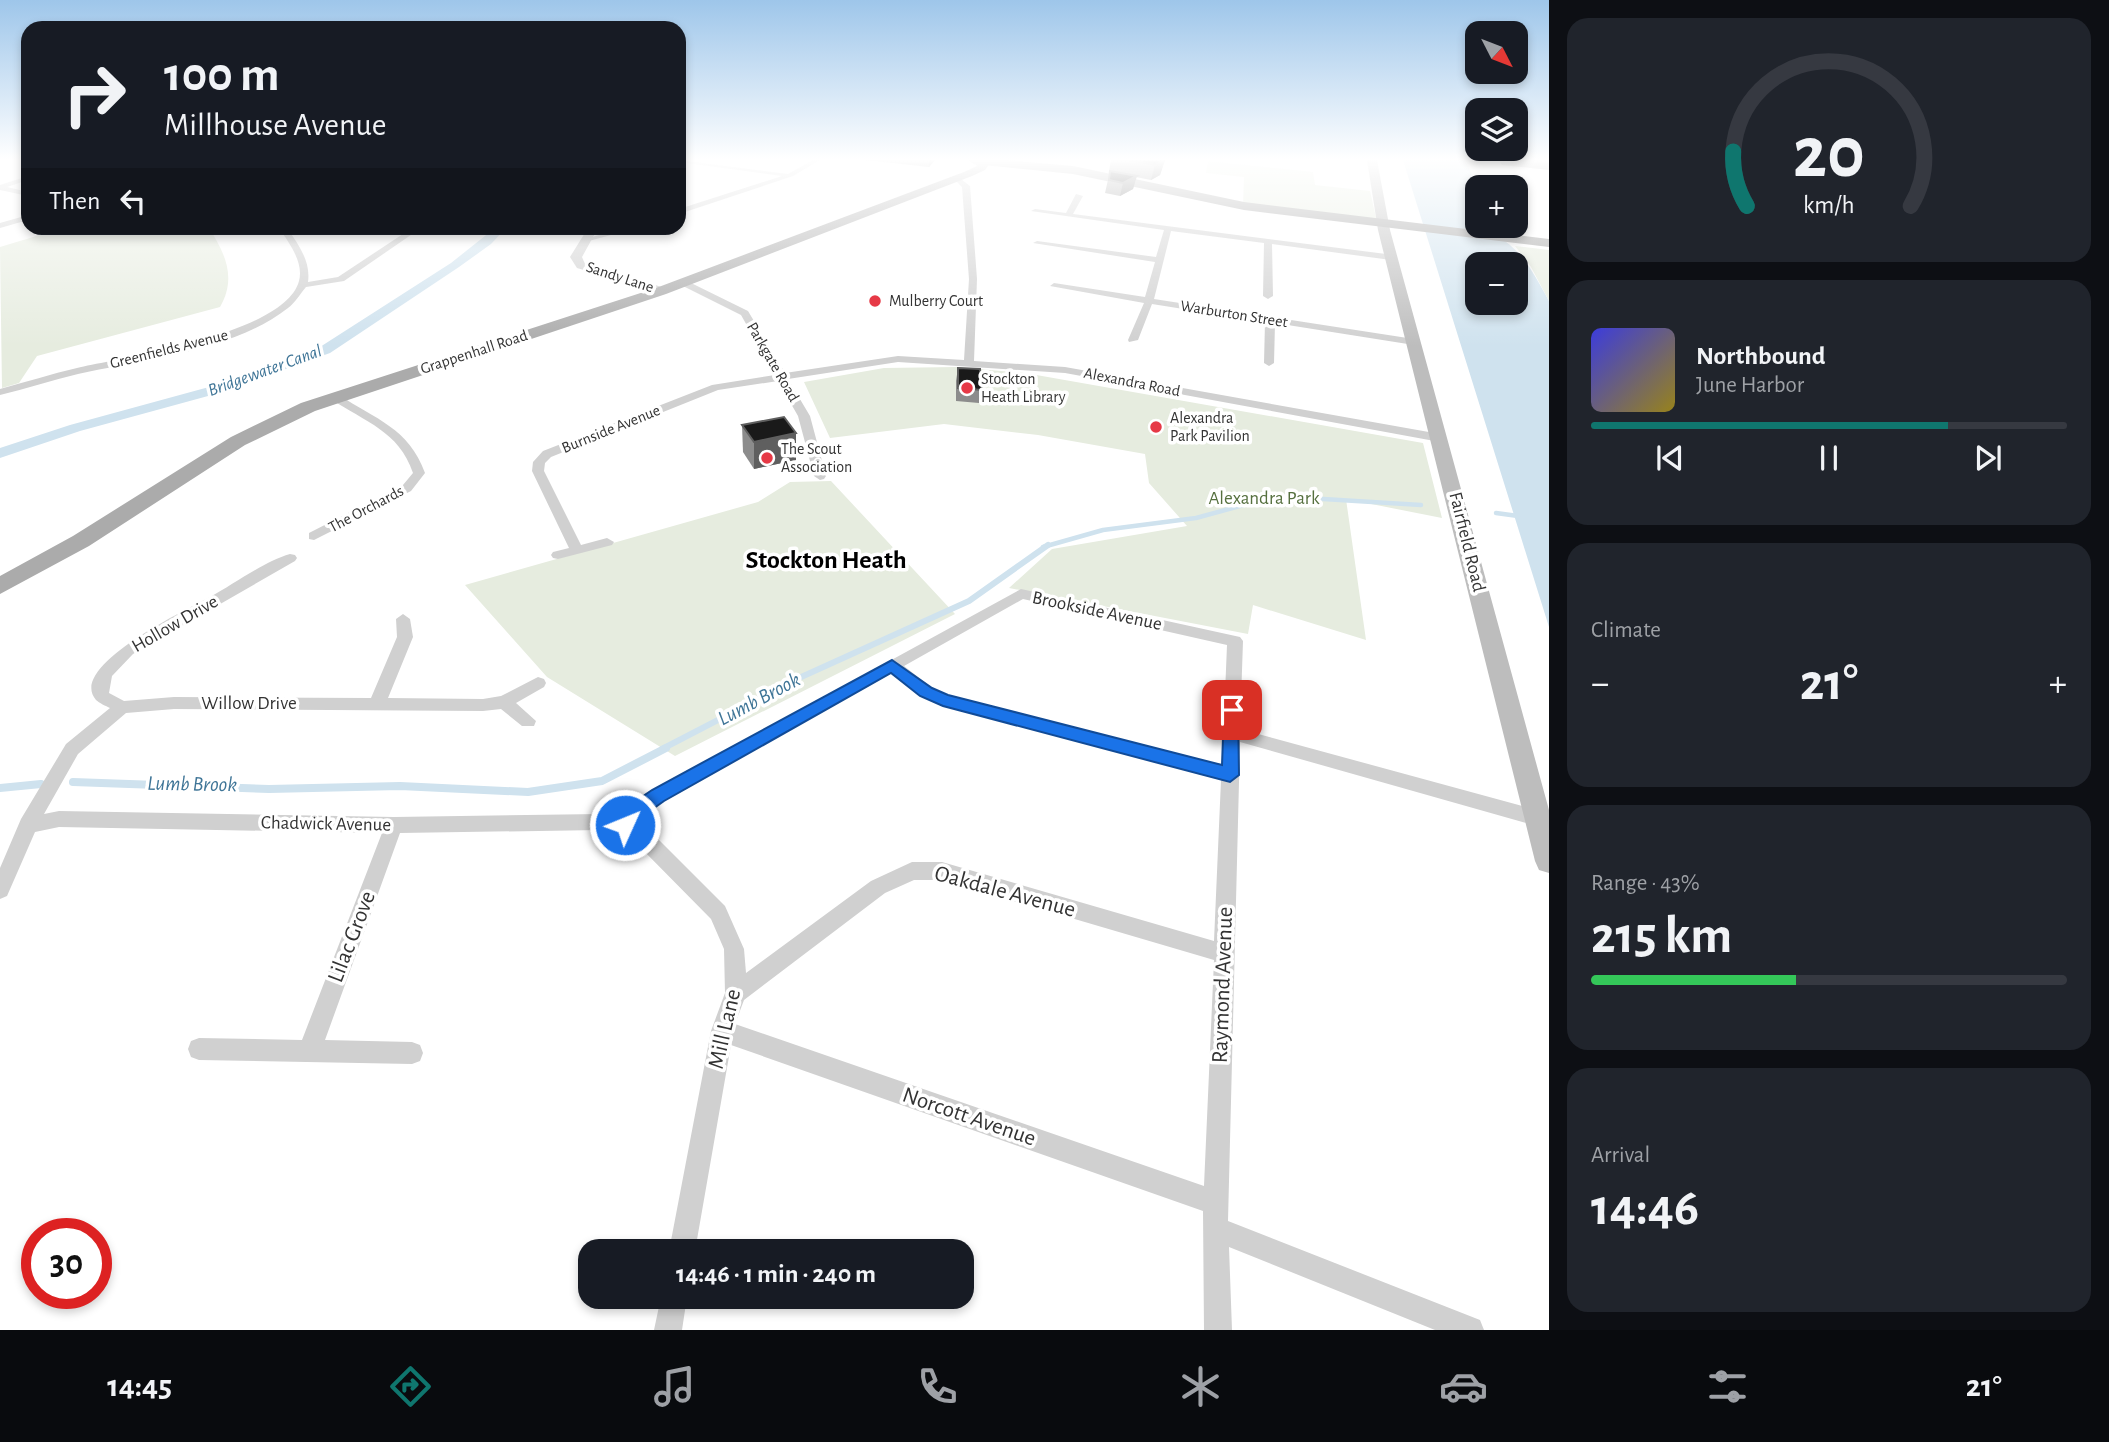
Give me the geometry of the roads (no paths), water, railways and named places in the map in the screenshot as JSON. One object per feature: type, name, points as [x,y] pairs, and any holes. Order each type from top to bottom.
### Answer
[{"type":"highway","points":[[1374,222],[1549,243]]},
{"type":"main road","name":"Grappenhall Road","points":[[0,586],[81,541],[249,435],[335,397],[661,291],[841,222]]},
{"type":"main road","name":"Fairfield Road","points":[[1382,223],[1549,861]]},
{"type":"street","points":[[969,222],[973,279],[969,362]]},
{"type":"street","points":[[1122,222],[1391,257]]},
{"type":"street","points":[[1133,340],[1149,301],[1168,228]]},
{"type":"street","points":[[286,235],[302,260],[303,285],[341,278],[406,235]]},
{"type":"street","name":"Sandy Lane","points":[[588,235],[576,257],[581,266],[661,291]]},
{"type":"street","points":[[585,240],[605,235]]},
{"type":"street","points":[[1268,241],[1268,296]]},
{"type":"street","points":[[1037,243],[1159,260]]},
{"type":"street","name":"Parkgate Road","points":[[684,282],[745,313],[804,416],[820,476]]},
{"type":"street","name":"Greenfields Avenue","points":[[0,392],[227,335],[278,311],[303,285]]},
{"type":"street","name":"Warburton Street","points":[[1054,286],[1414,342]]},
{"type":"street","points":[[1269,363],[1270,319]]},
{"type":"street","name":"Alexandra Road","points":[[780,376],[898,359],[1065,370],[1440,438]]},
{"type":"street","name":"Burnside Avenue","points":[[577,550],[538,471],[537,466],[542,458],[716,387],[780,376]]},
{"type":"street","name":"The Orchards","points":[[314,536],[407,488],[419,473],[406,443],[379,421],[335,397]]},
{"type":"street","points":[[558,555],[607,542]]},
{"type":"street","name":"Hollow Drive","points":[[122,707],[102,696],[100,688],[104,673],[128,650],[290,558]]},
{"type":"street","name":"Brookside Avenue","points":[[892,665],[1021,594],[1235,641]]},
{"type":"street","points":[[377,704],[405,637],[404,619]]},
{"type":"street","name":"Raymond Avenue","points":[[1218,1330],[1216,1216],[1235,641]]},
{"type":"street","points":[[625,825],[637,810],[658,796],[892,665],[926,692],[943,700],[1230,775]]},
{"type":"street","name":"Willow Drive","points":[[122,707],[174,702],[483,705],[504,702],[538,683]]},
{"type":"street","points":[[504,702],[528,721]]},
{"type":"street","points":[[0,890],[28,825],[72,749],[122,707]]},
{"type":"street","points":[[1231,733],[1537,818]]},
{"type":"street","name":"Chadwick Avenue","points":[[28,825],[59,818],[394,825],[600,822],[625,825]]},
{"type":"street","name":"Lilac Grove","points":[[310,1049],[394,825]]},
{"type":"street","name":"Mill Lane","points":[[625,825],[645,838],[718,913],[734,949],[736,993],[722,1031],[684,1239]]},
{"type":"street","name":"Oakdale Avenue","points":[[736,993],[878,887],[912,871],[942,871],[1223,953]]},
{"type":"street","name":"Norcott Avenue","points":[[722,1031],[1216,1216],[1470,1330]]},
{"type":"street","points":[[199,1049],[412,1053]]},
{"type":"street","points":[[668,1330],[672,1309]]},
{"type":"water","points":[[1422,222],[1465,222],[1465,238],[1500,238],[1518,252],[1465,252],[1465,315],[1528,315],[1528,265],[1549,301],[1549,627]]},
{"type":"waterway","name":"Bridgewater Canal","points":[[0,453],[75,428],[214,390],[325,350],[455,265],[494,235]]},
{"type":"waterway","name":"Lumb Brook","points":[[1047,546],[1103,530],[1196,518],[1251,503],[1307,498],[1421,505]]},
{"type":"waterway","name":"Lumb Brook","points":[[1496,513],[1518,516]]},
{"type":"waterway","name":"Lumb Brook","points":[[662,749],[799,678],[969,601],[1047,546]]},
{"type":"waterway","name":"Lumb Brook","points":[[73,782],[269,789],[400,786],[528,792],[602,781],[666,748]]},
{"type":"waterway","name":"Lumb Brook","points":[[0,788],[41,784]]},
{"type":"place","name":"Mulberry Court","points":[[875,301]]},
{"type":"place","name":"Stockton Heath Library","points":[[967,388]]},
{"type":"place","name":"Alexandra Park Pavilion","points":[[1156,427]]},
{"type":"place","name":"The Scout Association","points":[[767,458]]},
{"type":"district","name":"Stockton Heath","points":[[826,560]]},
{"type":"park label","name":"Alexandra Park","points":[[1264,498]]}]
